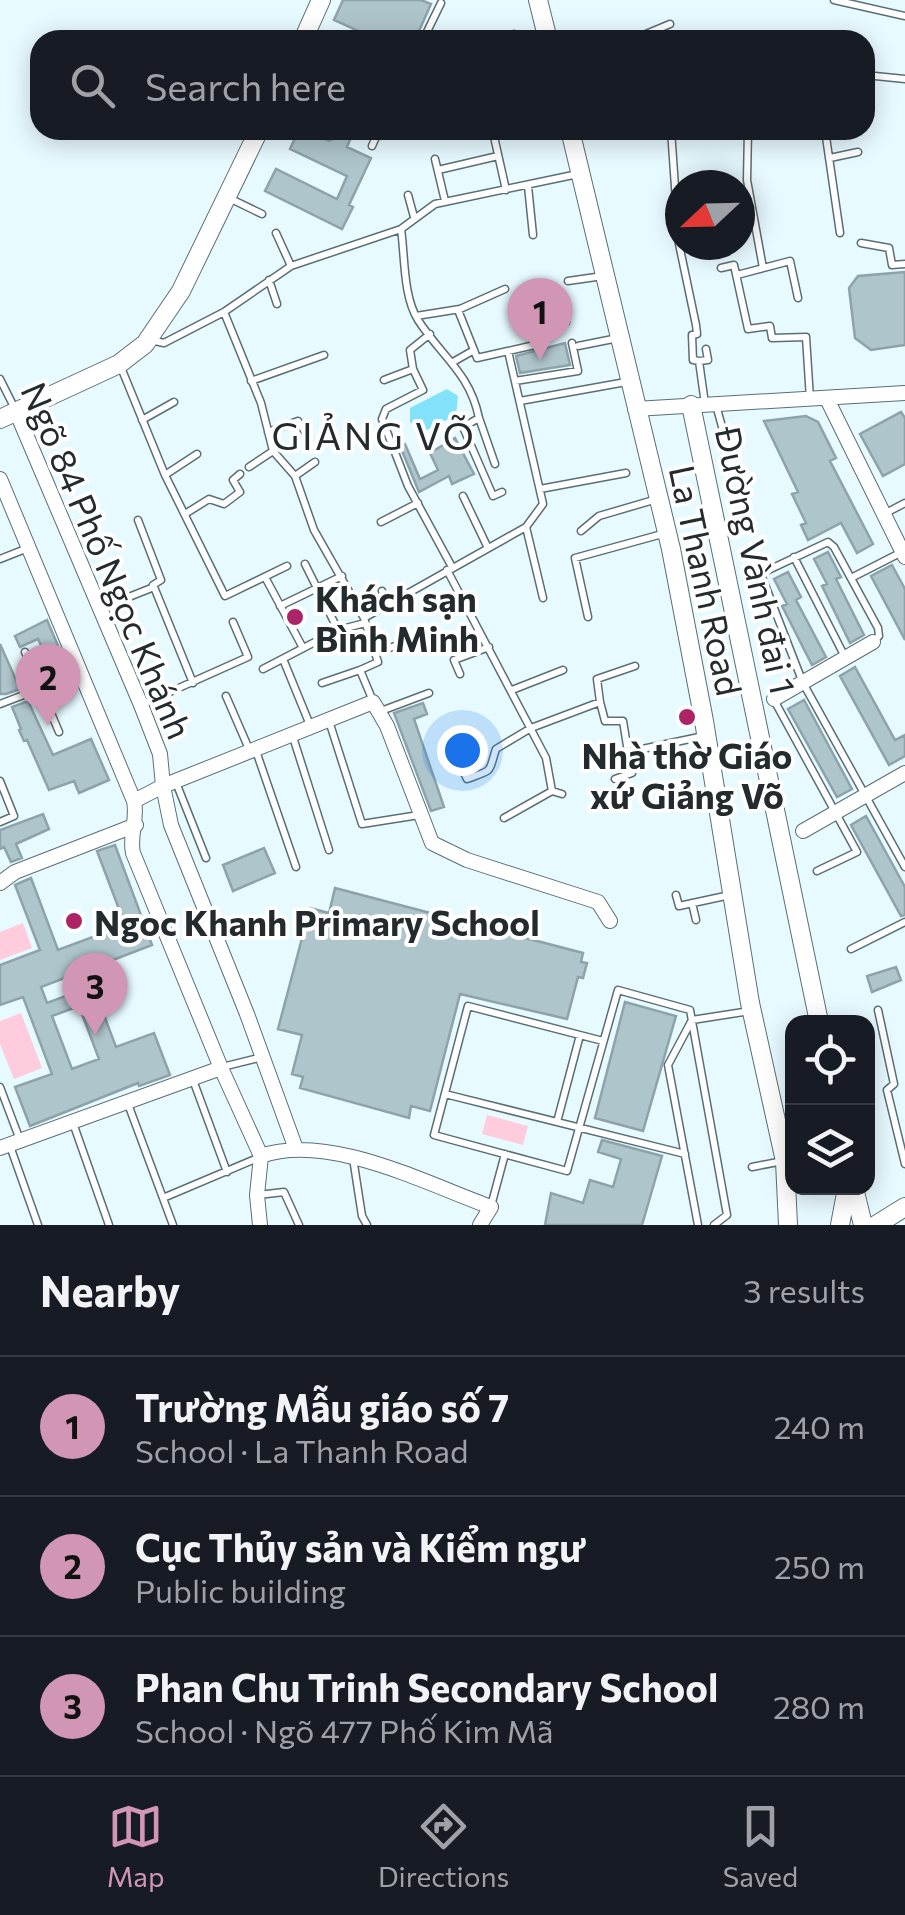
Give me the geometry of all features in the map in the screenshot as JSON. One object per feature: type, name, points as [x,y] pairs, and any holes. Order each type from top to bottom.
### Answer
[{"type":"street","points":[[312,30],[321,0]]},
{"type":"street","points":[[538,0],[546,30]]},
{"type":"street","points":[[8,415],[119,364],[149,339],[180,291],[254,140]]},
{"type":"street","name":"La Thanh Road","points":[[572,140],[667,532],[706,735],[751,1010],[785,1160]]},
{"type":"street","points":[[636,410],[905,393]]},
{"type":"street","points":[[827,399],[904,554]]},
{"type":"street","name":"Đường Vành đai 1","points":[[704,404],[818,1015]]},
{"type":"street","name":"Ngõ 84 Phố Ngọc Khánh","points":[[8,415],[101,608],[169,782],[310,725],[376,706]]},
{"type":"street","points":[[0,479],[134,801],[134,853],[261,1156],[257,1195],[260,1225]]},
{"type":"street","points":[[774,699],[873,642]]},
{"type":"street","points":[[376,706],[432,843],[446,852],[598,902]]},
{"type":"street","points":[[803,832],[905,773]]},
{"type":"street","points":[[134,801],[169,782],[171,825],[296,1149]]},
{"type":"street","points":[[0,883],[15,872],[136,825]]},
{"type":"street","points":[[594,884],[598,902],[610,921]]},
{"type":"street","points":[[10,1144],[221,1068]]},
{"type":"street","points":[[261,1156],[296,1149],[353,1157],[491,1208]]},
{"type":"street","name":"La Thanh Road","points":[[787,1195],[788,1225]]},
{"type":"street","points":[[840,1225],[848,1195]]},
{"type":"street","points":[[852,1195],[863,1225]]},
{"type":"street","points":[[876,1225],[905,1206]]},
{"type":"street","points":[[480,1225],[491,1208]]},
{"type":"street","points":[[488,1225],[491,1208]]},
{"type":"lane","points":[[538,0],[552,0]]},
{"type":"lane","points":[[834,0],[905,16]]},
{"type":"lane","points":[[428,30],[440,3]]},
{"type":"lane","points":[[656,30],[670,24]]},
{"type":"lane","points":[[875,76],[905,79]]},
{"type":"lane","points":[[372,146],[375,140]]},
{"type":"lane","points":[[495,140],[506,190]]},
{"type":"lane","points":[[672,140],[682,262],[693,296],[697,334],[692,335],[693,360],[708,360],[706,349]]},
{"type":"lane","points":[[748,140],[747,180],[764,268]]},
{"type":"lane","points":[[827,140],[840,232]]},
{"type":"lane","points":[[830,158],[858,152]]},
{"type":"lane","points":[[438,170],[498,156]]},
{"type":"lane","points":[[435,158],[445,200]]},
{"type":"lane","points":[[149,339],[164,343],[224,312],[291,266],[402,228],[445,200],[581,174]]},
{"type":"lane","points":[[528,186],[533,235]]},
{"type":"lane","points":[[408,195],[414,217]]},
{"type":"lane","points":[[225,197],[262,214]]},
{"type":"lane","points":[[402,228],[409,293],[416,316],[475,396],[495,464]]},
{"type":"lane","points":[[276,233],[291,266]]},
{"type":"lane","points":[[861,243],[889,248],[892,265],[905,264]]},
{"type":"lane","points":[[736,275],[790,261],[798,298]]},
{"type":"lane","points":[[721,268],[734,265],[748,329],[770,326],[772,338],[806,337],[810,400]]},
{"type":"lane","points":[[568,281],[604,276]]},
{"type":"lane","points":[[269,280],[277,304]]},
{"type":"lane","points":[[416,316],[458,310],[505,289]]},
{"type":"lane","points":[[458,310],[477,358],[539,344],[536,329],[566,322]]},
{"type":"lane","points":[[224,312],[252,381],[273,451],[295,476],[314,530],[363,617],[378,662],[322,684]]},
{"type":"lane","points":[[430,334],[410,350],[423,390],[382,414],[397,461],[546,758],[552,792]]},
{"type":"lane","points":[[515,382],[578,371],[575,344],[619,338]]},
{"type":"lane","points":[[453,362],[474,350]]},
{"type":"lane","points":[[262,668],[526,527],[543,504],[508,351]]},
{"type":"lane","points":[[252,381],[324,354]]},
{"type":"lane","points":[[700,361],[704,404],[729,452]]},
{"type":"lane","points":[[119,364],[166,475],[225,596],[287,566]]},
{"type":"lane","points":[[384,380],[414,369]]},
{"type":"lane","name":"Ngõ 84 Phố Ngọc Khánh","points":[[0,379],[8,415]]},
{"type":"lane","points":[[520,402],[629,381]]},
{"type":"lane","points":[[142,420],[174,402]]},
{"type":"lane","points":[[479,418],[464,427],[493,496],[502,492]]},
{"type":"lane","points":[[268,432],[298,421],[306,433]]},
{"type":"lane","points":[[249,467],[273,451]]},
{"type":"lane","points":[[166,475],[197,454]]},
{"type":"lane","points":[[295,476],[314,462]]},
{"type":"lane","points":[[540,489],[626,473]]},
{"type":"lane","points":[[184,514],[209,499],[224,504],[240,492],[233,480],[240,474]]},
{"type":"lane","points":[[463,496],[487,546]]},
{"type":"lane","points":[[581,530],[599,516],[658,499]]},
{"type":"lane","points":[[381,522],[418,502]]},
{"type":"lane","points":[[884,514],[905,503]]},
{"type":"lane","points":[[138,520],[161,580],[152,583],[194,683]]},
{"type":"lane","points":[[526,527],[543,598]]},
{"type":"lane","points":[[588,617],[574,558],[667,532]]},
{"type":"lane","points":[[747,580],[828,542],[878,628],[879,636],[873,642]]},
{"type":"lane","points":[[0,559],[29,547]]},
{"type":"lane","points":[[851,578],[904,554]]},
{"type":"lane","points":[[794,557],[845,658]]},
{"type":"lane","points":[[305,564],[338,630]]},
{"type":"lane","points":[[760,572],[803,683],[905,867]]},
{"type":"lane","points":[[265,576],[302,648]]},
{"type":"lane","points":[[280,606],[342,576]]},
{"type":"lane","points":[[101,608],[154,586]]},
{"type":"lane","points":[[363,617],[384,596],[382,590]]},
{"type":"lane","points":[[141,705],[248,658],[233,622]]},
{"type":"lane","points":[[375,652],[418,638]]},
{"type":"lane","points":[[460,674],[454,660],[489,647]]},
{"type":"lane","points":[[25,652],[59,732]]},
{"type":"lane","points":[[283,659],[310,725]]},
{"type":"lane","points":[[615,779],[632,773],[623,721],[605,722],[597,680],[635,666]]},
{"type":"lane","points":[[360,670],[376,706],[429,693]]},
{"type":"lane","points":[[512,690],[563,670]]},
{"type":"lane","points":[[0,704],[80,674]]},
{"type":"lane","points":[[226,696],[252,748],[296,867]]},
{"type":"lane","points":[[774,699],[857,852],[818,871]]},
{"type":"lane","points":[[456,754],[467,780],[490,770],[496,749],[531,728],[600,702]]},
{"type":"lane","points":[[329,720],[362,824],[419,815]]},
{"type":"lane","points":[[291,733],[329,850]]},
{"type":"lane","points":[[628,752],[706,735]]},
{"type":"lane","points":[[0,781],[14,816],[0,822]]},
{"type":"lane","points":[[169,782],[206,858]]},
{"type":"lane","points":[[504,818],[552,792],[562,794]]},
{"type":"lane","points":[[676,894],[679,906],[731,895]]},
{"type":"lane","points":[[692,903],[696,920]]},
{"type":"lane","points":[[851,949],[905,922]]},
{"type":"lane","points":[[603,1041],[468,1006],[434,1135],[567,1171],[618,990],[690,1010],[727,1214],[714,1225]]},
{"type":"lane","points":[[692,1020],[751,1010]]},
{"type":"lane","points":[[878,1010],[894,1084],[886,1090],[905,1164]]},
{"type":"lane","points":[[692,1020],[668,1064],[698,1225]]},
{"type":"lane","points":[[557,1122],[580,1035]]},
{"type":"lane","points":[[221,1068],[263,1057]]},
{"type":"lane","points":[[192,1077],[227,1172]]},
{"type":"lane","points":[[0,1086],[10,1144],[38,1225]]},
{"type":"lane","points":[[445,1094],[685,1154]]},
{"type":"lane","points":[[127,1103],[173,1225]]},
{"type":"lane","points":[[72,1122],[109,1225]]},
{"type":"lane","points":[[491,1208],[505,1154]]},
{"type":"lane","points":[[163,1198],[261,1156]]},
{"type":"lane","points":[[353,1157],[362,1216],[367,1225]]},
{"type":"lane","points":[[752,1167],[785,1160]]},
{"type":"lane","points":[[257,1195],[284,1192],[299,1225]]},
{"type":"shaded area","points":[[23,923],[32,948],[0,960],[0,932]]},
{"type":"shaded area","points":[[21,1013],[42,1068],[14,1079],[0,1044],[0,1021]]},
{"type":"shaded area","points":[[487,1115],[528,1126],[523,1145],[482,1134]]},
{"type":"water","points":[[447,389],[458,396],[456,415],[421,433],[410,422],[410,408]]},
{"type":"building","points":[[343,0],[421,0],[431,4],[419,30],[356,30],[334,20]]},
{"type":"building","points":[[294,140],[350,140],[347,147],[371,158],[342,229],[265,191],[276,169],[337,199],[347,176],[290,149]]},
{"type":"building","points":[[905,272],[905,345],[871,350],[855,338],[849,288],[858,276]]},
{"type":"building","points":[[565,343],[570,365],[520,373],[516,356]]},
{"type":"building","points":[[901,412],[905,418],[905,464],[883,476],[860,434]]},
{"type":"building","points":[[806,416],[818,422],[836,458],[830,461],[873,544],[857,553],[841,523],[808,540],[801,525],[806,523],[792,494],[798,492],[764,421]]},
{"type":"building","points":[[455,438],[474,474],[452,484],[449,476],[419,492],[400,446],[405,444],[420,479],[438,470],[430,453]]},
{"type":"building","points":[[828,552],[841,577],[836,579],[864,635],[850,643],[822,586],[827,584],[814,559]]},
{"type":"building","points":[[892,565],[905,589],[905,640],[871,576]]},
{"type":"building","points":[[788,572],[801,597],[796,600],[826,657],[812,665],[782,606],[787,604],[774,579]]},
{"type":"building","points":[[47,620],[65,662],[52,668],[38,639],[20,647],[15,636]]},
{"type":"building","points":[[0,644],[20,689],[6,694],[0,694]]},
{"type":"building","points":[[855,667],[895,740],[905,735],[905,756],[889,765],[840,676]]},
{"type":"building","points":[[804,700],[852,789],[837,797],[788,709]]},
{"type":"building","points":[[28,701],[53,755],[91,739],[109,780],[79,793],[74,781],[49,790],[12,707]]},
{"type":"building","points":[[423,703],[427,714],[414,719],[444,807],[431,811],[394,713]]},
{"type":"building","points":[[43,814],[49,829],[16,844],[22,858],[11,862],[4,847],[0,849],[0,830]]},
{"type":"building","points":[[866,816],[905,887],[905,915],[901,916],[851,825]]},
{"type":"building","points":[[115,845],[152,945],[87,970],[116,1047],[154,1033],[170,1075],[139,1086],[138,1083],[30,1126],[15,1087],[52,1074],[23,997],[0,1005],[0,965],[40,950],[15,885],[31,878],[58,950],[125,925],[97,851]],"holes":[[[67,977],[74,993],[47,1003],[41,987]],[[79,1006],[99,1059],[72,1069],[52,1016]]]},
{"type":"building","points":[[264,848],[275,873],[233,891],[223,865]]},
{"type":"building","points":[[335,888],[583,953],[581,962],[587,963],[583,978],[578,977],[567,1019],[460,994],[430,1111],[411,1106],[409,1118],[300,1088],[303,1077],[292,1074],[302,1035],[278,1029],[310,908],[329,913]]},
{"type":"building","points":[[896,967],[901,980],[872,992],[867,976]]},
{"type":"building","points":[[625,1002],[676,1016],[643,1131],[595,1118]]},
{"type":"building","points":[[602,1140],[662,1156],[642,1225],[545,1225],[551,1193],[583,1203],[590,1180],[613,1187],[621,1159],[598,1152]]},
{"type":"place","name":"Trường Mẫu giáo số 7","points":[[540,360]]},
{"type":"place","name":"Khách sạn Bình Minh","points":[[295,617]]},
{"type":"place","name":"Nhà thờ Giáo xứ Giảng Võ","points":[[687,717]]},
{"type":"place","name":"Cục Thủy sản và Kiểm ngư","points":[[48,726]]},
{"type":"place","name":"Ngoc Khanh Primary School","points":[[74,921]]},
{"type":"place","name":"Phan Chu Trinh Secondary School","points":[[95,1035]]},
{"type":"district","name":"GIẢNG VÕ","points":[[374,434]]}]
